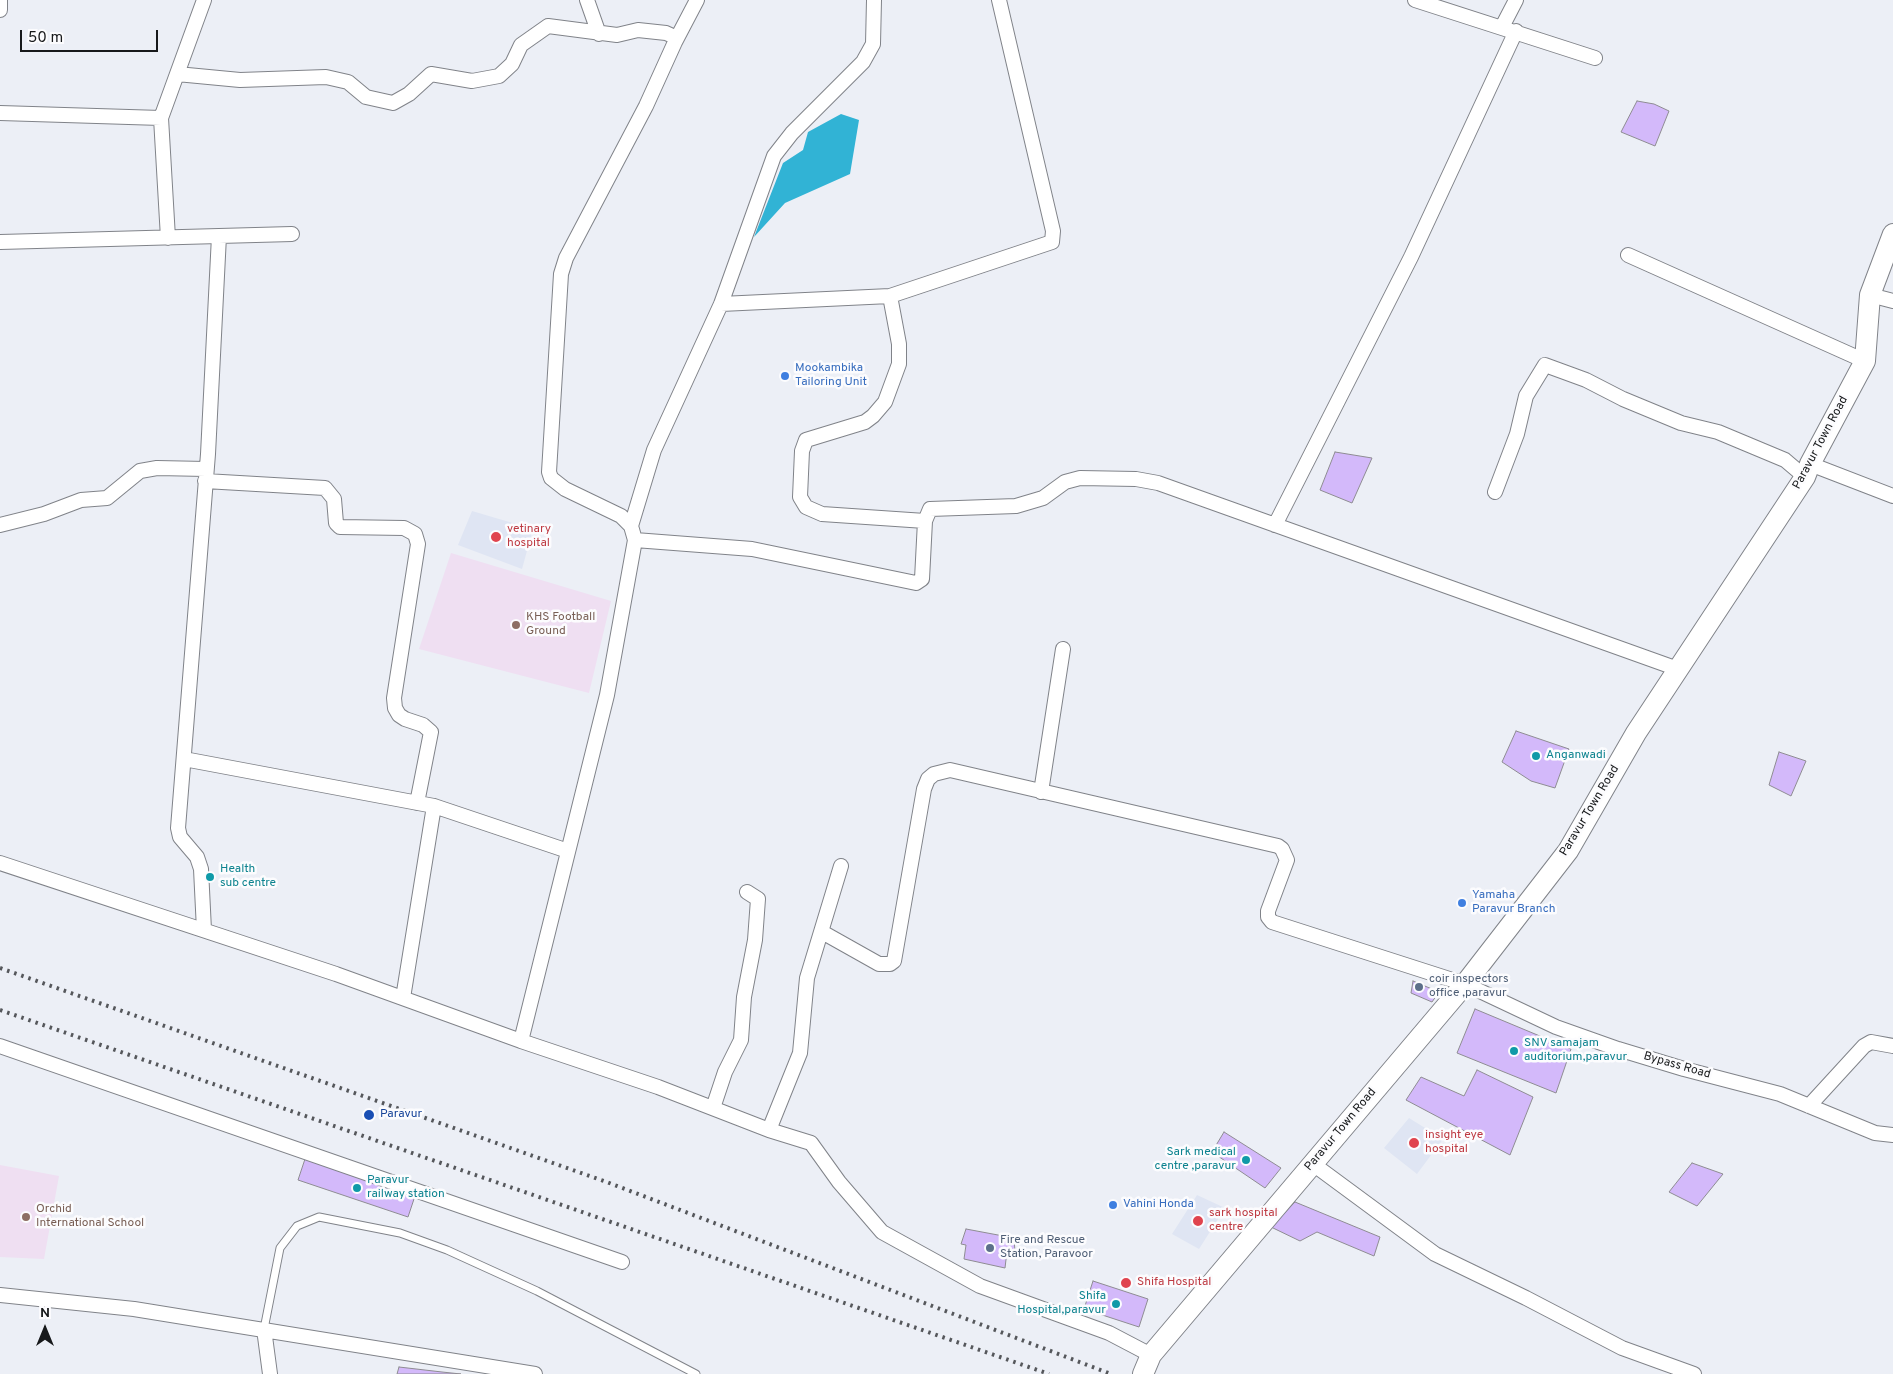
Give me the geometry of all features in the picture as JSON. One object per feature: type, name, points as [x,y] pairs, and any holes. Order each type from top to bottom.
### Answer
[{"type":"main road","name":"Paravur Town Road","points":[[1143,1374],[1151,1355],[1465,984],[1568,851],[1636,733],[1808,470],[1865,361],[1870,294],[1893,234]]},
{"type":"street","points":[[0,0],[0,10]]},
{"type":"street","points":[[168,238],[161,118],[204,0]]},
{"type":"street","points":[[587,0],[599,34]]},
{"type":"street","points":[[631,526],[621,516],[565,489],[551,478],[548,472],[561,274],[566,258],[646,106],[677,38],[697,0]]},
{"type":"street","points":[[521,1041],[606,695],[634,540],[631,526],[654,450],[720,304],[774,156],[792,133],[863,62],[873,44],[875,29],[874,0]]},
{"type":"street","points":[[720,304],[890,296],[1052,242],[1053,231],[999,0]]},
{"type":"street","points":[[1415,0],[1595,58]]},
{"type":"street","points":[[1276,525],[1411,257],[1509,29],[1516,0]]},
{"type":"street","points":[[176,74],[240,80],[326,77],[348,82],[366,96],[393,103],[409,94],[431,74],[472,81],[499,76],[512,64],[522,45],[548,26],[618,35],[638,30],[666,33],[677,38]]},
{"type":"street","points":[[0,113],[161,118]]},
{"type":"street","points":[[0,242],[292,234]]},
{"type":"street","points":[[204,930],[200,869],[197,857],[180,836],[178,828],[206,475],[219,236]]},
{"type":"street","points":[[1628,255],[1865,361]]},
{"type":"street","points":[[1870,294],[1893,301]]},
{"type":"street","points":[[890,296],[899,344],[899,364],[885,402],[865,422],[806,440],[802,451],[800,497],[806,508],[822,514],[925,521]]},
{"type":"street","points":[[1495,492],[1517,434],[1526,396],[1545,365],[1586,380],[1623,399],[1681,423],[1718,432],[1808,470],[1893,496]]},
{"type":"street","points":[[0,525],[44,514],[81,500],[107,498],[140,471],[157,468],[325,488],[334,499],[336,523],[340,527],[404,528],[415,534],[418,544],[394,698],[399,715],[423,725],[431,732],[417,803]]},
{"type":"street","points":[[634,540],[752,549],[916,583],[922,579],[925,521],[930,509],[1016,506],[1043,498],[1065,482],[1080,478],[1116,477],[1158,483],[1678,669]]},
{"type":"street","points":[[822,932],[880,964],[890,964],[894,961],[924,788],[928,779],[934,774],[950,770],[1041,792],[1063,649]]},
{"type":"street","points":[[184,759],[434,806],[568,851]]},
{"type":"street","name":"Bypass Road","points":[[1041,792],[1278,846],[1282,849],[1287,860],[1268,911],[1268,917],[1272,922],[1465,984],[1556,1027],[1684,1069],[1780,1094],[1875,1133],[1893,1135]]},
{"type":"street","points":[[403,998],[434,806]]},
{"type":"street","points":[[0,863],[403,998],[521,1041],[658,1087],[768,1130],[811,1143],[839,1182],[882,1232],[980,1286],[1109,1333],[1151,1355]]},
{"type":"street","points":[[768,1130],[800,1053],[807,978],[841,866]]},
{"type":"street","points":[[713,1108],[725,1072],[741,1040],[744,997],[756,940],[758,899],[747,892]]},
{"type":"street","points":[[1809,1106],[1864,1046],[1871,1042],[1893,1046]]},
{"type":"street","points":[[0,1046],[622,1262]]},
{"type":"street","points":[[1313,1164],[1435,1254],[1526,1298],[1622,1348],[1694,1374]]},
{"type":"street","points":[[0,1295],[134,1309],[535,1374]]},
{"type":"street","points":[[264,1329],[270,1374]]},
{"type":"lane","points":[[264,1329],[280,1248],[297,1226],[319,1217],[400,1233],[447,1250],[537,1291],[696,1374]]},
{"type":"shaded area","name":"vetinary hospital","points":[[472,511],[533,529],[522,569],[458,545]]},
{"type":"shaded area","name":"KHS Football Ground","points":[[451,553],[611,601],[589,693],[419,649]]},
{"type":"shaded area","name":"insight eye hospital","points":[[1409,1118],[1443,1139],[1417,1174],[1384,1148]]},
{"type":"shaded area","name":"Orchid International School","points":[[0,1165],[59,1176],[44,1259],[0,1257]]},
{"type":"shaded area","name":"sark hospital centre","points":[[1197,1195],[1225,1208],[1199,1249],[1172,1234]]},
{"type":"water","points":[[841,114],[859,120],[850,174],[785,203],[754,237],[783,163],[803,150],[808,132]]},
{"type":"building","points":[[1637,101],[1654,104],[1669,111],[1655,146],[1621,132]]},
{"type":"building","points":[[1335,452],[1372,458],[1352,503],[1320,490]]},
{"type":"building","name":"Anganwadi","points":[[1516,731],[1569,749],[1555,788],[1531,781],[1502,762]]},
{"type":"building","points":[[1779,752],[1806,761],[1791,796],[1769,785]]},
{"type":"building","name":"coir inspectors office ,paravur","points":[[1413,981],[1439,992],[1432,1002],[1411,993]]},
{"type":"building","name":"SNV samajam auditorium,paravur","points":[[1475,1009],[1571,1049],[1556,1093],[1457,1053]]},
{"type":"building","points":[[1477,1070],[1533,1097],[1510,1155],[1406,1100],[1421,1077],[1464,1096]]},
{"type":"building","name":"Sark medical centre ,paravur","points":[[1224,1132],[1281,1168],[1265,1188],[1212,1152]]},
{"type":"building","name":"Paravur railway station","points":[[305,1159],[415,1196],[408,1217],[298,1180]]},
{"type":"building","points":[[1692,1163],[1723,1174],[1697,1206],[1669,1192]]},
{"type":"building","points":[[1295,1202],[1380,1237],[1374,1256],[1317,1232],[1300,1241],[1271,1227]]},
{"type":"building","name":"Fire and Rescue Station, Paravoor","points":[[966,1229],[1014,1238],[1015,1252],[1007,1251],[1005,1268],[964,1259],[966,1245],[961,1244]]},
{"type":"building","name":"Shifa Hospital,paravur","points":[[1093,1281],[1148,1299],[1139,1327],[1084,1309]]},
{"type":"building","points":[[399,1367],[442,1372],[461,1374],[397,1374]]},
{"type":"railway","points":[[0,968],[604,1181],[1111,1374]]},
{"type":"railway","points":[[0,1010],[1049,1374]]},
{"type":"place","name":"Mookambika Tailoring Unit","points":[[785,376]]},
{"type":"place","name":"vetinary hospital","points":[[496,537]]},
{"type":"place","name":"KHS Football Ground","points":[[516,625]]},
{"type":"place","name":"Anganwadi","points":[[1536,756]]},
{"type":"place","name":"Health sub centre","points":[[210,877]]},
{"type":"place","name":"Yamaha Paravur Branch","points":[[1462,903]]},
{"type":"place","name":"coir inspectors office ,paravur","points":[[1419,987]]},
{"type":"place","name":"SNV samajam auditorium,paravur","points":[[1514,1051]]},
{"type":"place","name":"Paravur","points":[[369,1115]]},
{"type":"place","name":"insight eye hospital","points":[[1414,1143]]},
{"type":"place","name":"Sark medical centre ,paravur","points":[[1246,1160]]},
{"type":"place","name":"Paravur railway station","points":[[357,1188]]},
{"type":"place","name":"Vahini Honda","points":[[1113,1205]]},
{"type":"place","name":"Orchid International School","points":[[26,1217]]},
{"type":"place","name":"sark hospital centre","points":[[1198,1221]]},
{"type":"place","name":"Fire and Rescue Station, Paravoor","points":[[990,1248]]},
{"type":"place","name":"Shifa Hospital","points":[[1126,1283]]},
{"type":"place","name":"Shifa Hospital,paravur","points":[[1116,1304]]}]
